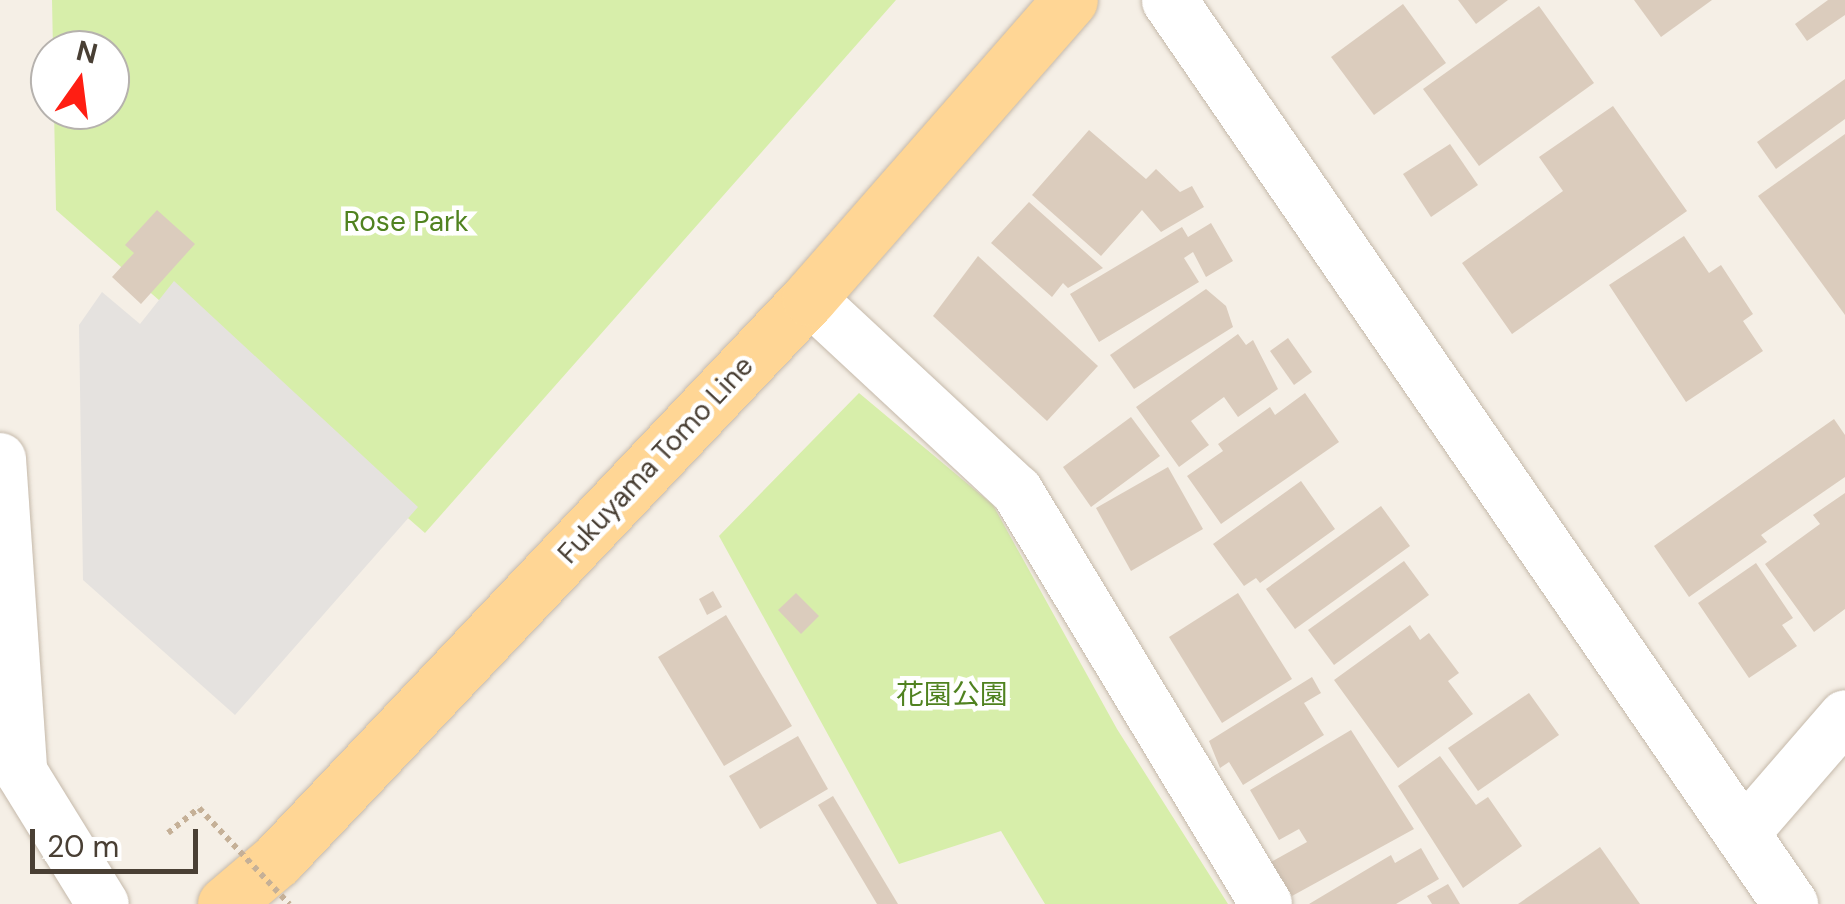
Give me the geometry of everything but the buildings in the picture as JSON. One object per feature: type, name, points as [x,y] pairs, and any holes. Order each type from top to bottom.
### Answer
[{"type":"main road","name":"Fukuyama Tomo Line","points":[[225,904],[291,846],[809,298],[1070,0]]},
{"type":"street","points":[[1168,0],[1790,904]]},
{"type":"street","points":[[809,298],[1017,491],[1266,904]]},
{"type":"street","points":[[0,459],[10,754],[104,904]]},
{"type":"street","points":[[1742,835],[1845,716]]},
{"type":"path","points":[[168,833],[200,808],[289,904]]},
{"type":"green space","name":"Rose Park","points":[[52,0],[896,0],[425,533],[56,210],[54,130],[130,130],[130,30],[53,30]]},
{"type":"green space","name":"花園公園","points":[[859,393],[993,505],[1117,729],[1228,904],[1045,904],[1001,831],[899,864],[719,536]]},
{"type":"shaded area","points":[[174,281],[418,507],[235,715],[83,580],[79,325],[102,292],[140,324]]}]
